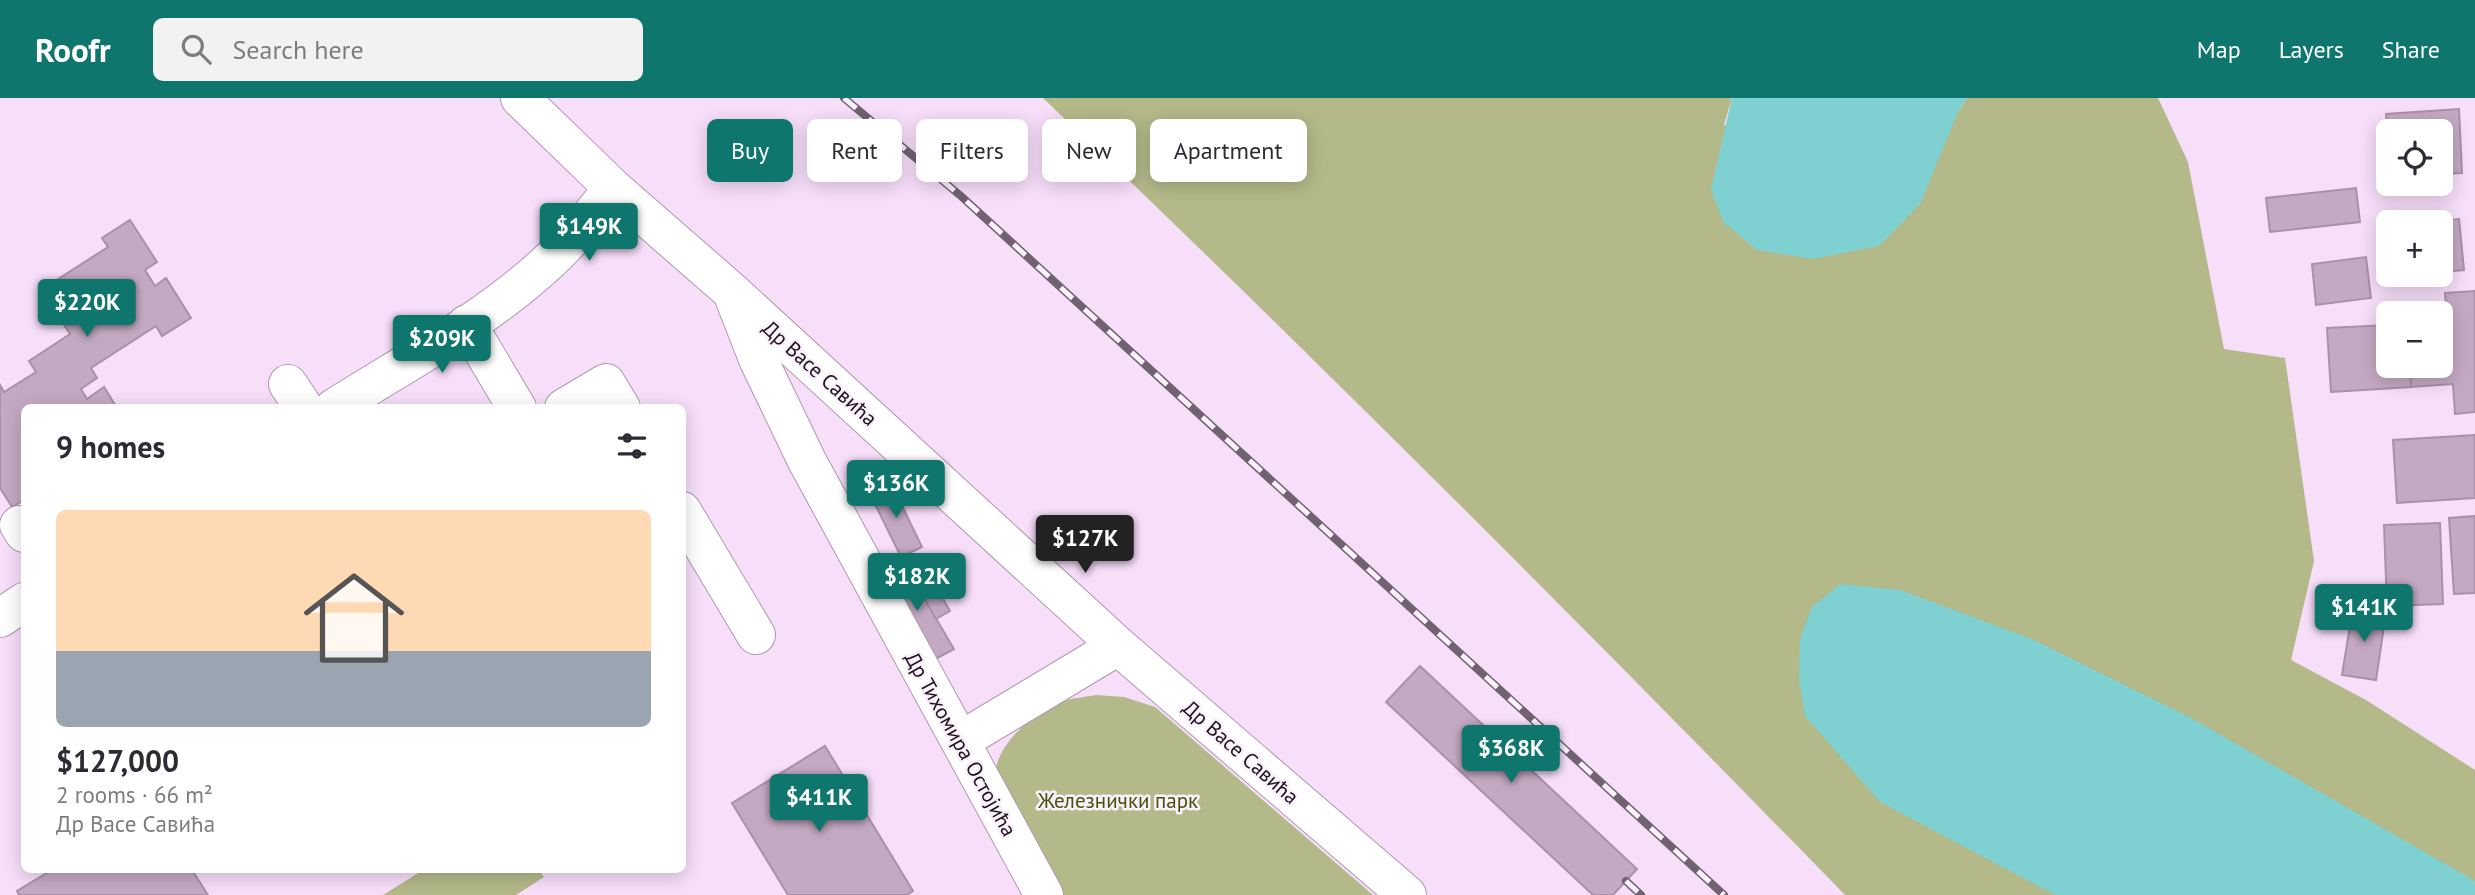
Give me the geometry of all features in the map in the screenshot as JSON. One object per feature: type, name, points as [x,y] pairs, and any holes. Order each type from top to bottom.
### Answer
[{"type":"street","name":"Др Васе Савића","points":[[520,98],[613,188],[731,291],[1118,646],[1407,895]]},
{"type":"street","points":[[340,404],[516,290],[547,264],[613,188]]},
{"type":"street","name":"Др Тихомира Остојића","points":[[731,291],[758,359],[807,461],[1044,895]]},
{"type":"street","points":[[467,324],[515,404]]},
{"type":"street","points":[[571,404],[606,383],[619,404]]},
{"type":"street","points":[[807,461],[852,504],[885,565]]},
{"type":"street","points":[[686,518],[756,635]]},
{"type":"street","points":[[0,618],[21,604]]},
{"type":"street","points":[[960,741],[1118,646]]},
{"type":"street","points":[[932,652],[937,662],[933,692]]},
{"type":"green space","points":[[1043,98],[1732,98],[1724,125],[1958,112],[1967,98],[2158,98],[2188,162],[2224,349],[2285,358],[2314,561],[2291,660],[2366,700],[2475,770],[2475,895],[1845,895],[1448,493],[1130,182],[1136,182],[1136,119],[1065,119]]},
{"type":"green space","name":"Железнички парк","points":[[1096,695],[1124,697],[1155,707],[1373,895],[1062,895],[996,769],[1004,748],[1031,719],[1063,701]]},
{"type":"green space","points":[[418,873],[541,873],[544,877],[516,895],[383,895]]},
{"type":"shaded area","points":[[1732,98],[1967,98],[1958,112],[1920,204],[1879,246],[1813,259],[1757,250],[1723,222],[1711,189]]},
{"type":"shaded area","points":[[1840,584],[1900,590],[2032,639],[2193,719],[2475,881],[2475,895],[2055,895],[1880,802],[1805,716],[1799,679],[1800,639],[1812,607]]},
{"type":"building","points":[[2459,109],[2462,173],[2453,173],[2453,119],[2386,119],[2386,114]]},
{"type":"building","points":[[2356,188],[2360,222],[2270,232],[2266,198]]},
{"type":"building","points":[[2459,219],[2464,270],[2453,271],[2453,220]]},
{"type":"building","points":[[130,220],[157,262],[145,270],[155,286],[166,278],[191,318],[162,336],[156,326],[91,368],[97,378],[81,389],[87,399],[104,387],[115,404],[21,404],[21,502],[12,507],[0,488],[0,385],[4,392],[36,372],[29,361],[70,334],[41,290],[108,247],[102,238]]},
{"type":"building","points":[[2366,257],[2371,298],[2316,305],[2312,264]]},
{"type":"building","points":[[2475,291],[2475,412],[2455,414],[2453,384],[2411,387],[2411,378],[2453,378],[2453,301],[2446,301],[2445,293]]},
{"type":"building","points":[[2376,326],[2376,378],[2411,378],[2411,387],[2331,392],[2327,328]]},
{"type":"building","points":[[2475,435],[2475,498],[2397,503],[2393,440]]},
{"type":"building","points":[[891,483],[922,547],[901,557],[870,494]]},
{"type":"building","points":[[2475,516],[2475,593],[2454,594],[2449,518]]},
{"type":"building","points":[[2440,523],[2443,604],[2387,606],[2384,525]]},
{"type":"building","points":[[900,556],[949,642],[926,655],[877,570]]},
{"type":"building","points":[[904,564],[954,649],[930,662],[881,578]]},
{"type":"building","points":[[934,583],[950,611],[936,619],[920,591]]},
{"type":"building","points":[[2353,607],[2386,613],[2376,680],[2342,675]]},
{"type":"building","points":[[1420,666],[1637,869],[1613,895],[1593,895],[1386,702]]},
{"type":"building","points":[[825,746],[913,891],[907,895],[788,895],[732,803]]},
{"type":"building","points":[[47,873],[194,873],[208,895],[19,895],[17,891]]},
{"type":"railway","points":[[844,98],[962,197],[1724,895]]},
{"type":"railway","points":[[1626,881],[1641,895]]}]
